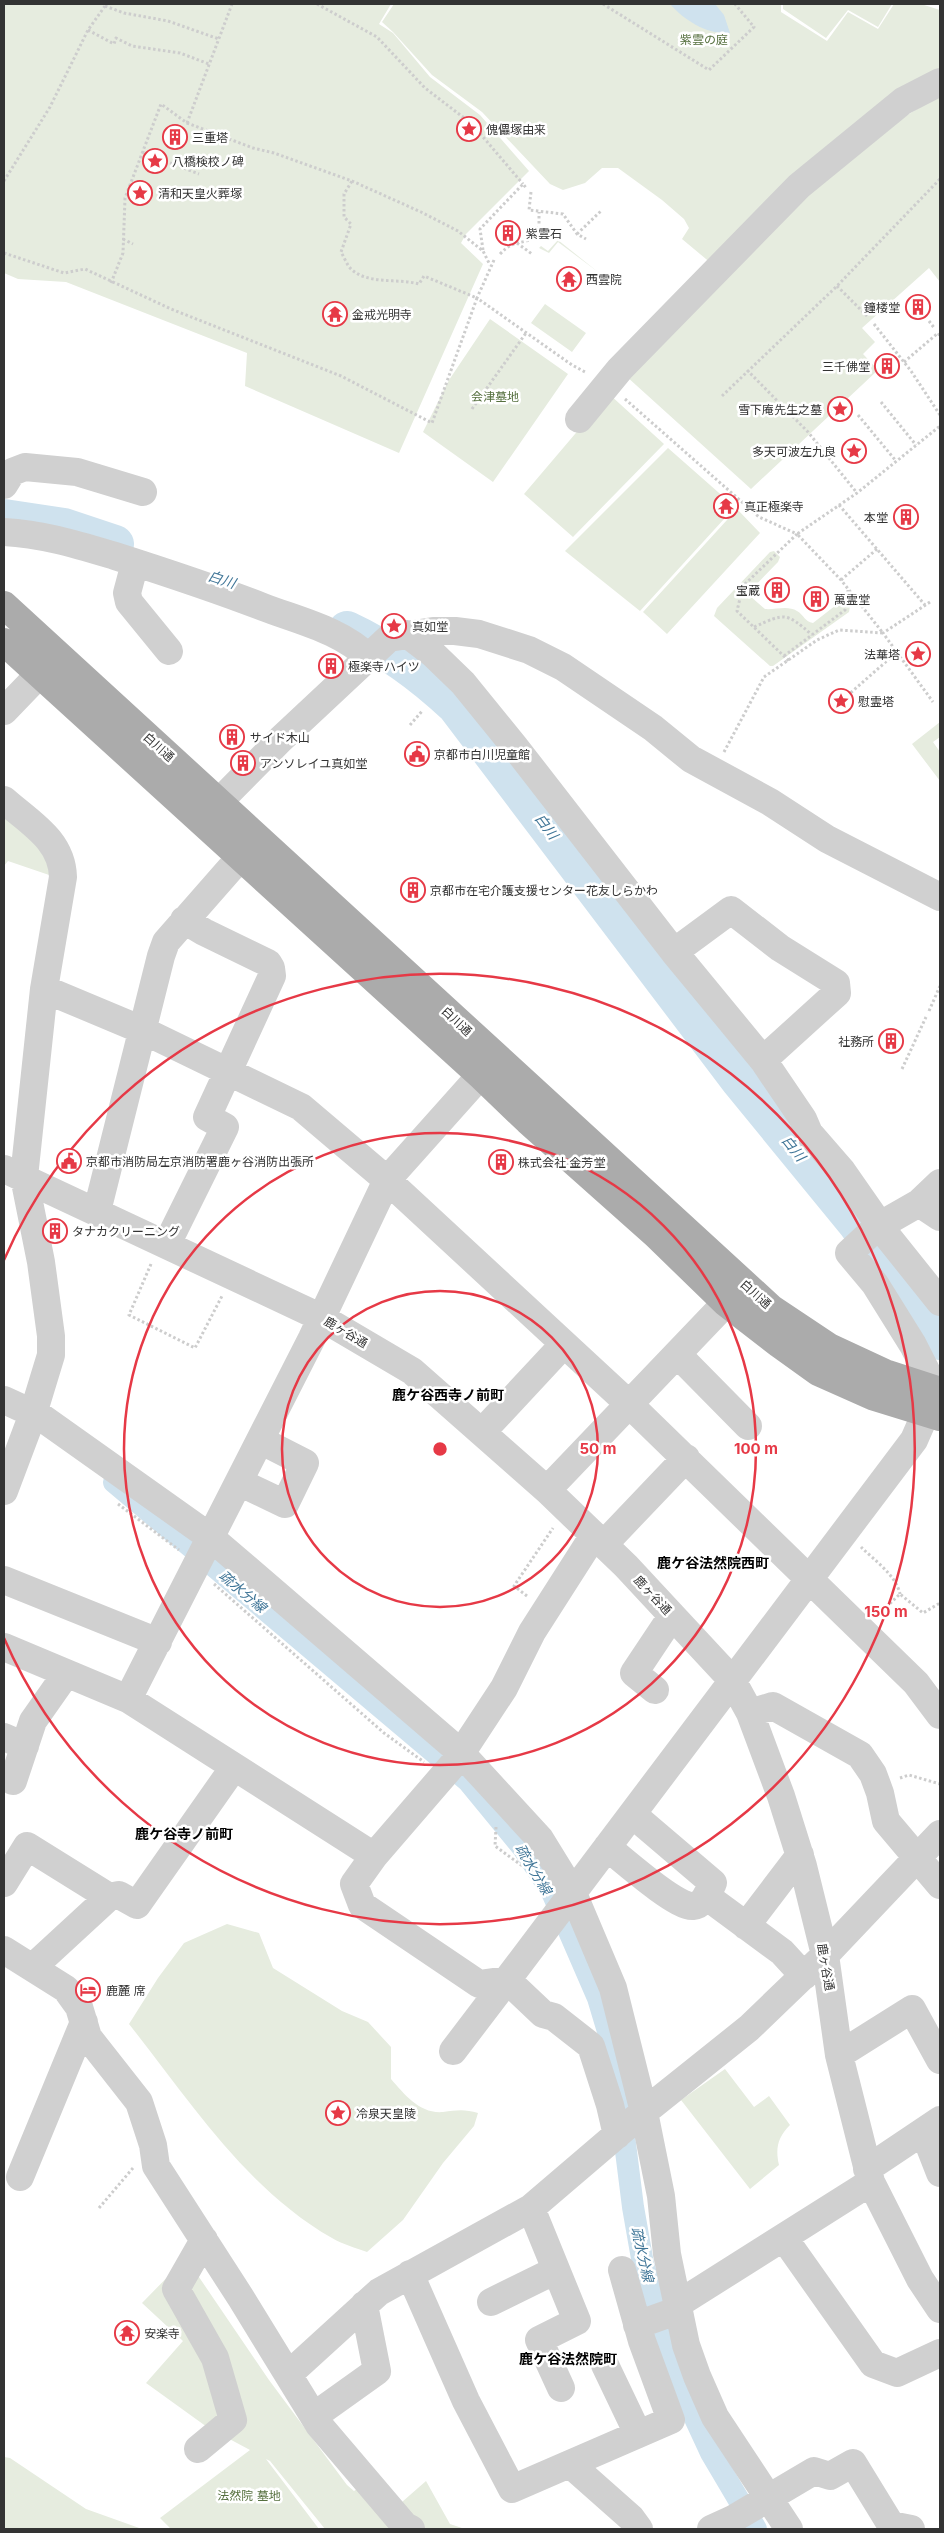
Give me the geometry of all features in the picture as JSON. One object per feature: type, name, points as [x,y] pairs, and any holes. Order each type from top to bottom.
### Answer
[{"type":"main road","name":"白川通","points":[[4,605],[57,655],[210,811],[488,1067]]},
{"type":"main road","name":"白川通","points":[[4,642],[38,674],[210,811],[242,858],[488,1067],[613,1162],[736,1294],[818,1372],[872,1396],[937,1402]]},
{"type":"street","points":[[579,419],[608,384],[698,288],[799,186],[903,101],[940,82]]},
{"type":"street","points":[[4,485],[12,472],[25,467],[77,472],[143,492]]},
{"type":"street","points":[[4,532],[27,533],[60,539],[135,562],[220,590],[324,630],[355,646],[385,646],[433,654],[474,696],[674,952],[763,1060],[803,1119],[809,1133],[842,1171],[879,1226],[934,1294]]},
{"type":"street","points":[[135,562],[128,594],[129,602],[169,651]]},
{"type":"street","points":[[210,811],[281,739],[385,646],[433,631],[455,631],[479,634],[529,650],[563,667],[653,728],[691,759],[770,802],[827,839],[940,897]]},
{"type":"street","points":[[4,711],[57,655]]},
{"type":"street","points":[[4,800],[54,845],[62,862],[61,899],[44,989],[14,1173],[42,1262],[51,1336],[51,1355],[30,1422],[4,1491]]},
{"type":"street","points":[[97,1211],[160,956],[166,942],[184,920],[230,868],[242,858]]},
{"type":"street","points":[[674,952],[731,910],[780,948],[836,983],[837,993],[763,1060]]},
{"type":"street","points":[[164,1243],[225,1127],[207,1117],[272,976],[268,963],[204,932],[184,920]]},
{"type":"street","points":[[44,989],[142,1030],[229,1070],[301,1107],[387,1180],[686,1458],[916,1683],[940,1716]]},
{"type":"street","points":[[128,1699],[322,1318],[387,1180],[488,1067]]},
{"type":"street","name":"鹿ヶ谷通","points":[[14,1173],[322,1318],[412,1372],[482,1432],[599,1539],[732,1680],[750,1713],[800,1856],[825,1956],[839,2055],[869,2176],[920,2279],[940,2309]]},
{"type":"street","points":[[453,2051],[914,1440],[937,1402],[891,1310],[875,1284],[850,1253],[879,1226],[930,1210],[940,1183]]},
{"type":"street","points":[[556,1499],[629,1404],[736,1294]]},
{"type":"street","points":[[482,1432],[564,1344]]},
{"type":"street","points":[[677,1354],[748,1426]]},
{"type":"street","points":[[4,1400],[30,1422],[105,1461],[202,1554],[451,1766],[537,1835],[564,1902],[613,1988],[628,2125]]},
{"type":"street","points":[[239,1482],[285,1504],[293,1488],[305,1463],[260,1440]]},
{"type":"street","points":[[507,1980],[479,1984],[362,1905],[354,1884],[374,1856],[451,1766],[504,1688],[546,1610],[599,1539],[686,1458]]},
{"type":"street","points":[[4,1580],[158,1642]]},
{"type":"street","points":[[655,1690],[634,1673],[672,1616]]},
{"type":"street","points":[[4,1647],[128,1699],[374,1856]]},
{"type":"street","points":[[14,1781],[15,1741],[33,1721],[66,1674]]},
{"type":"street","points":[[750,1713],[773,1706],[860,1755],[873,1774],[878,1786],[886,1821],[940,1885]]},
{"type":"street","points":[[33,1967],[109,1897],[119,1895],[137,1906],[234,1767]]},
{"type":"street","points":[[607,1847],[676,1902],[693,1906],[702,1902],[713,1883],[632,1814]]},
{"type":"street","points":[[289,2374],[378,2292],[531,2208],[628,2125],[749,2028],[825,1956],[917,1856],[940,1834]]},
{"type":"street","points":[[4,1883],[27,1846],[109,1897]]},
{"type":"street","points":[[746,1926],[800,1856]]},
{"type":"street","points":[[706,1896],[782,1952],[804,1976]]},
{"type":"street","points":[[4,1950],[66,1989],[79,2007],[88,2037],[139,2102],[152,2145],[156,2166],[314,2416],[335,2446],[405,2526],[411,2529]]},
{"type":"street","points":[[507,1980],[542,2014],[554,2017],[591,2046],[610,2105],[628,2125],[661,2196],[667,2254],[676,2309],[686,2345],[715,2418],[754,2506],[789,2529]]},
{"type":"street","points":[[839,2055],[912,2009],[940,2060]]},
{"type":"street","points":[[20,2177],[84,2022]]},
{"type":"street","points":[[640,2324],[676,2309],[784,2238],[869,2176],[932,2126],[940,2172]]},
{"type":"street","points":[[531,2208],[577,2321],[539,2340],[560,2388]]},
{"type":"street","points":[[784,2238],[873,2364],[897,2373],[940,2353]]},
{"type":"street","points":[[198,2449],[233,2420],[215,2358],[176,2289],[204,2240]]},
{"type":"street","points":[[491,2302],[556,2270]]},
{"type":"street","points":[[410,2274],[466,2401],[512,2489],[671,2420],[622,2270]]},
{"type":"street","points":[[314,2416],[377,2371],[364,2304]]},
{"type":"street","points":[[605,2365],[638,2434]]},
{"type":"street","points":[[711,2529],[814,2471],[830,2476],[853,2463],[891,2525],[911,2529]]},
{"type":"street","points":[[570,2464],[631,2518],[638,2529]]},
{"type":"path","points":[[187,122],[232,4]]},
{"type":"path","points":[[317,4],[381,40],[401,65],[425,88],[472,124],[528,189]]},
{"type":"path","points":[[603,4],[709,70],[754,27],[735,4]]},
{"type":"path","points":[[4,181],[50,107],[88,30],[104,5],[124,13],[168,21],[218,39]]},
{"type":"path","points":[[88,30],[114,44],[116,38],[132,46],[180,53],[209,64]]},
{"type":"path","points":[[111,282],[123,253],[125,198],[161,104],[187,122],[253,148],[274,153],[352,181],[458,232],[483,251]]},
{"type":"path","points":[[142,152],[199,174]]},
{"type":"path","points":[[722,396],[747,370],[837,286],[940,179]]},
{"type":"path","points":[[352,181],[344,194],[344,217],[351,224],[341,252],[352,269],[376,281],[402,280],[419,284],[424,276],[477,298],[572,365],[608,384]]},
{"type":"path","points":[[490,265],[483,251],[480,229],[523,184]]},
{"type":"path","points":[[531,192],[529,210],[562,214],[577,234],[586,240]]},
{"type":"path","points":[[577,234],[602,210]]},
{"type":"path","points":[[500,254],[512,243],[530,242],[539,234],[538,212]]},
{"type":"path","points":[[123,239],[133,244]]},
{"type":"path","points":[[512,243],[520,244],[532,254]]},
{"type":"path","points":[[4,253],[64,273],[85,269],[218,329],[341,376],[432,423],[477,298],[490,265],[494,260]]},
{"type":"path","points":[[837,286],[868,317]]},
{"type":"path","points":[[929,321],[935,329]]},
{"type":"path","points":[[874,324],[904,362],[940,415]]},
{"type":"path","points":[[472,409],[526,333]]},
{"type":"path","points":[[904,362],[938,333],[940,336]]},
{"type":"path","points":[[747,370],[808,432],[857,493]]},
{"type":"path","points":[[881,402],[916,445]]},
{"type":"path","points":[[637,410],[759,517],[797,534],[848,588],[933,702]]},
{"type":"path","points":[[858,415],[896,461]]},
{"type":"path","points":[[789,661],[737,610],[743,586],[797,534],[857,493],[940,426]]},
{"type":"path","points":[[839,505],[924,605]]},
{"type":"path","points":[[840,580],[877,549]]},
{"type":"path","points":[[784,656],[845,610],[848,601],[848,588]]},
{"type":"path","points":[[714,772],[764,677],[818,640],[838,630],[883,633],[930,602]]},
{"type":"path","points":[[754,627],[776,617],[793,618],[812,635]]},
{"type":"path","points":[[847,696],[897,652]]},
{"type":"path","points":[[410,725],[423,710]]},
{"type":"path","points":[[929,1012],[940,986]]},
{"type":"path","points":[[902,1069],[926,1017]]},
{"type":"path","points":[[164,1243],[129,1315],[195,1348],[232,1276]]},
{"type":"path","points":[[546,1610],[514,1586],[556,1499]]},
{"type":"path","points":[[845,1532],[883,1568],[899,1587],[900,1594],[923,1613],[940,1603]]},
{"type":"path","points":[[202,1554],[217,1587],[367,1715],[451,1766]]},
{"type":"path","points":[[862,1630],[900,1594]]},
{"type":"path","points":[[878,1786],[910,1775],[940,1784]]},
{"type":"path","points":[[490,1820],[496,1826],[495,1846],[521,1865]]},
{"type":"path","points":[[99,2208],[117,2186]]},
{"type":"green space","points":[[4,4],[391,4],[379,24],[393,33],[430,77],[480,115],[529,171],[466,234],[461,243],[483,264],[399,453],[245,386],[247,353],[66,282],[18,279],[4,273]]},
{"type":"green space","name":"紫雲の庭","points":[[394,4],[781,4],[781,12],[827,41],[848,12],[878,29],[894,4],[921,4],[940,10],[940,76],[712,264],[682,239],[689,228],[684,219],[662,200],[618,168],[602,168],[585,183],[563,190],[550,184],[482,112],[432,75],[382,22]]},
{"type":"green space","points":[[783,4],[892,4],[878,27],[848,10],[826,38],[783,9]]},
{"type":"green space","points":[[940,95],[940,282],[929,268],[862,328],[875,342],[863,354],[878,370],[751,489],[626,376],[729,262],[891,125]]},
{"type":"green space","points":[[558,240],[598,272],[558,242],[549,253],[539,248],[541,246],[548,251]]},
{"type":"green space","points":[[545,304],[586,333],[572,352],[531,323]]},
{"type":"green space","name":"会津墓地","points":[[490,319],[568,374],[493,482],[423,432],[449,380]]},
{"type":"green space","points":[[609,394],[664,444],[573,537],[524,494]]},
{"type":"green space","points":[[668,448],[735,507],[640,611],[565,551]]},
{"type":"green space","points":[[737,509],[760,533],[667,634],[643,612]]},
{"type":"green space","points":[[774,551],[780,557],[778,562],[750,591],[750,596],[765,609],[793,609],[813,623],[840,602],[844,601],[850,606],[849,612],[773,666],[770,666],[714,616],[717,608],[770,552]]},
{"type":"green space","points":[[940,722],[940,737],[933,742],[940,752],[940,781],[912,744]]},
{"type":"green space","points":[[4,814],[46,852],[52,876],[8,861],[4,866]]},
{"type":"green space","points":[[227,1924],[259,1933],[273,1968],[342,2011],[368,2022],[391,2047],[391,2079],[420,2107],[435,2112],[461,2110],[478,2113],[474,2126],[443,2163],[403,2220],[367,2252],[332,2238],[301,2218],[272,2194],[221,2141],[129,2024],[158,1978],[184,1943]]},
{"type":"green space","points":[[725,2069],[754,2107],[769,2096],[790,2125],[778,2143],[779,2165],[750,2189],[681,2100]]},
{"type":"green space","name":"法然院 墓地","points":[[186,2258],[269,2380],[347,2485],[354,2491],[357,2489],[402,2502],[426,2481],[450,2524],[465,2529],[325,2529],[270,2461],[266,2459],[319,2529],[171,2529],[160,2518],[250,2450],[207,2427],[146,2383],[183,2341],[142,2303]]},
{"type":"green space","points":[[4,2457],[10,2458],[86,2509],[142,2529],[4,2529]]},
{"type":"water","points":[[670,4],[715,4],[724,15],[730,33],[713,32],[705,29],[682,16]]},
{"type":"waterway","name":"白川","points":[[4,518],[64,527],[115,544]]},
{"type":"waterway","name":"白川","points":[[347,630],[362,637],[404,664],[456,706],[740,1081],[857,1224],[940,1341]]},
{"type":"waterway","name":"疏水分線","points":[[114,1482],[468,1781],[523,1848],[552,1892],[598,1998],[613,2048],[633,2207],[643,2264],[664,2332],[686,2399],[711,2453],[756,2529]]},
{"type":"place","name":"傀儡塚由来","points":[[469,129]]},
{"type":"place","name":"三重塔","points":[[175,137]]},
{"type":"place","name":"八橋検校ノ碑","points":[[155,161]]},
{"type":"place","name":"清和天皇火葬塚","points":[[140,193]]},
{"type":"place","name":"紫雲石","points":[[508,233]]},
{"type":"place","name":"西雲院","points":[[569,279]]},
{"type":"place","name":"鐘楼堂","points":[[918,307]]},
{"type":"place","name":"金戒光明寺","points":[[335,314]]},
{"type":"place","name":"三千佛堂","points":[[887,366]]},
{"type":"place","name":"雪下庵先生之墓","points":[[840,409]]},
{"type":"place","name":"多天可波左九良","points":[[854,451]]},
{"type":"place","name":"真正極楽寺","points":[[726,506]]},
{"type":"place","name":"本堂","points":[[906,517]]},
{"type":"place","name":"宝蔵","points":[[777,590]]},
{"type":"place","name":"萬霊堂","points":[[816,599]]},
{"type":"place","name":"真如堂","points":[[394,626]]},
{"type":"place","name":"法華塔","points":[[918,654]]},
{"type":"place","name":"極楽寺ハイツ","points":[[331,666]]},
{"type":"place","name":"慰霊塔","points":[[841,701]]},
{"type":"place","name":"サイド木山","points":[[232,737]]},
{"type":"place","name":"京都市白川児童館","points":[[417,754]]},
{"type":"place","name":"アンソレイユ真如堂","points":[[243,763]]},
{"type":"place","name":"京都市在宅介護支援センター花友しらかわ","points":[[413,890]]},
{"type":"place","name":"社務所","points":[[891,1041]]},
{"type":"place","name":"京都市消防局左京消防署鹿ヶ谷消防出張所","points":[[69,1161]]},
{"type":"place","name":"株式会社 金芳堂","points":[[501,1162]]},
{"type":"place","name":"タナカクリーニング","points":[[55,1231]]},
{"type":"place","name":"鹿麓 席","points":[[88,1990]]},
{"type":"place","name":"冷泉天皇陵","points":[[338,2113]]},
{"type":"place","name":"安楽寺","points":[[127,2333]]},
{"type":"district","name":"鹿ケ谷西寺ノ前町","points":[[448,1394]]},
{"type":"district","name":"鹿ケ谷法然院西町","points":[[713,1562]]},
{"type":"district","name":"鹿ケ谷寺ノ前町","points":[[184,1833]]},
{"type":"district","name":"鹿ケ谷法然院町","points":[[568,2358]]}]
